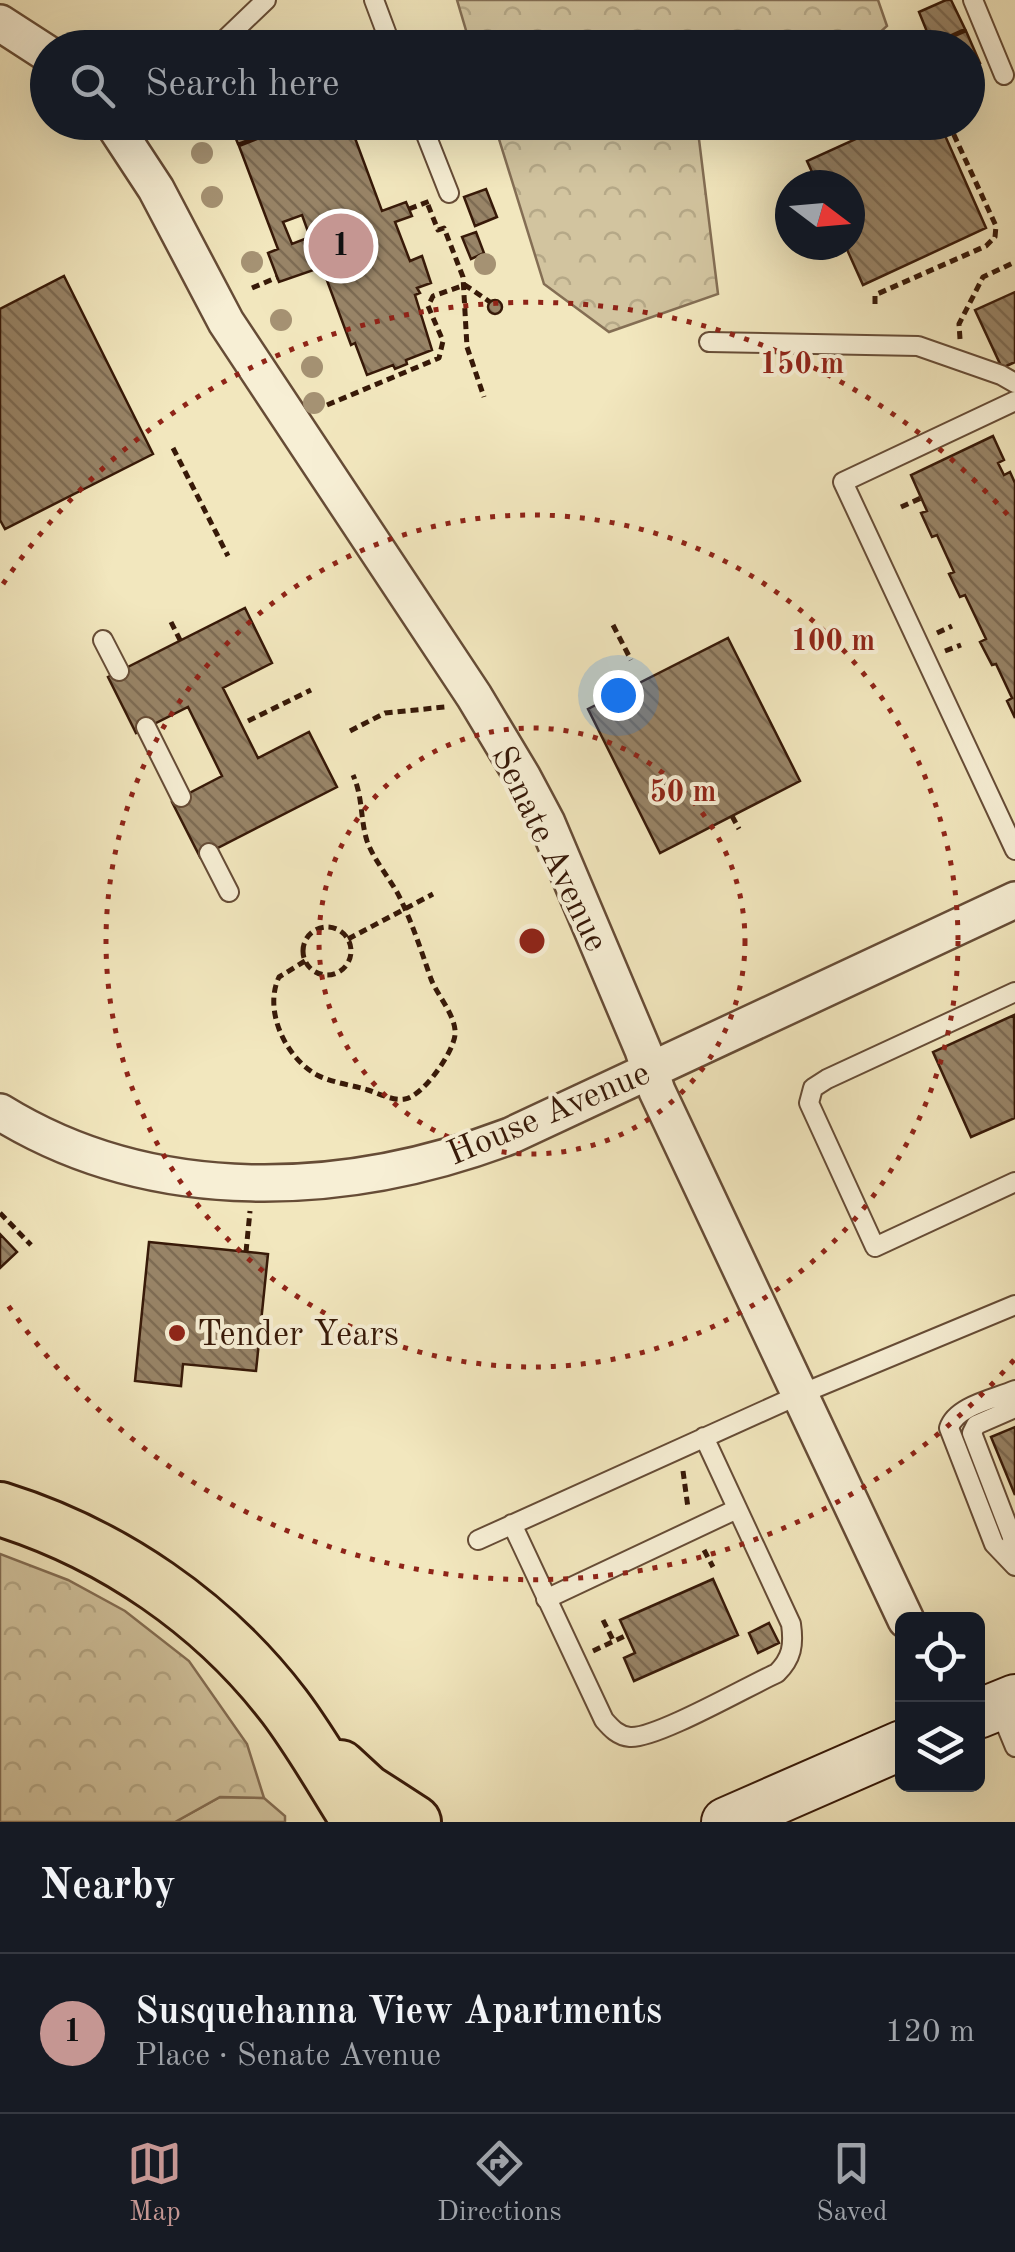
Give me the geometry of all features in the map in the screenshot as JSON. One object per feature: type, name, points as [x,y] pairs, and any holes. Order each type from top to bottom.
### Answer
[{"type":"main road","points":[[0,1509],[100,1549],[177,1599],[246,1663],[304,1734],[366,1792],[414,1822]]},
{"type":"main road","points":[[304,1734],[316,1775],[320,1822]]},
{"type":"main road","points":[[304,1734],[358,1822]]},
{"type":"street","points":[[0,23],[30,42]]},
{"type":"street","name":"Senate Avenue","points":[[126,140],[226,322],[474,696],[522,776],[554,839],[650,1070],[902,1612]]},
{"type":"street","name":"House Avenue","points":[[0,1112],[63,1144],[121,1164],[168,1175],[270,1185],[317,1182],[465,1153],[510,1136],[1015,900]]},
{"type":"street","points":[[726,1822],[895,1748]]},
{"type":"lane","points":[[235,30],[266,0]]},
{"type":"lane","points":[[374,0],[385,30]]},
{"type":"lane","points":[[972,0],[985,30]]},
{"type":"lane","points":[[985,30],[1004,75]]},
{"type":"lane","points":[[425,140],[436,198]]},
{"type":"lane","points":[[709,342],[918,346],[1015,383]]},
{"type":"lane","points":[[1015,401],[843,482],[1015,850]]},
{"type":"lane","points":[[102,640],[119,671]]},
{"type":"lane","points":[[146,728],[182,797]]},
{"type":"lane","points":[[209,852],[229,892]]},
{"type":"lane","points":[[1015,992],[827,1078],[813,1088],[809,1103],[875,1247],[1015,1182]]},
{"type":"lane","points":[[478,1540],[801,1394],[1015,1305]]},
{"type":"lane","points":[[1014,1564],[994,1544],[949,1428],[961,1412],[1015,1390]]},
{"type":"lane","points":[[1014,1564],[1012,1537],[972,1434],[976,1425],[1015,1408]]},
{"type":"lane","points":[[512,1524],[610,1728],[627,1737],[672,1723],[776,1672],[787,1663],[794,1644],[791,1624],[704,1437]]},
{"type":"lane","points":[[546,1599],[738,1509]]},
{"type":"path","points":[[875,304],[875,295],[986,246],[995,237],[996,226],[956,140]]},
{"type":"path","points":[[409,209],[436,198],[438,230],[444,228],[464,285],[467,347],[484,397]]},
{"type":"path","points":[[966,350],[960,340],[960,324],[982,277],[1015,262]]},
{"type":"path","points":[[252,288],[278,277]]},
{"type":"path","points":[[464,285],[490,302]]},
{"type":"path","points":[[327,405],[439,358],[442,341],[429,312],[429,301],[464,285]]},
{"type":"path","points":[[173,448],[228,556]]},
{"type":"path","points":[[902,507],[921,498]]},
{"type":"path","points":[[171,622],[180,640]]},
{"type":"path","points":[[613,625],[631,660]]},
{"type":"path","points":[[248,721],[310,690]]},
{"type":"path","points":[[350,731],[384,713],[453,706]]},
{"type":"path","points":[[306,962],[279,977],[272,1001],[280,1030],[295,1055],[305,1067],[327,1079],[389,1098],[402,1100],[413,1096],[438,1070],[455,1034],[406,910],[367,840],[362,793],[353,774]]},
{"type":"path","points":[[732,816],[738,830]]},
{"type":"path","points":[[348,940],[433,894]]},
{"type":"path","points":[[318,928],[334,928],[348,940],[349,959],[340,972],[316,972],[306,962],[306,939],[318,928]]},
{"type":"path","points":[[246,1252],[250,1203]]},
{"type":"path","points":[[0,1213],[31,1245]]},
{"type":"path","points":[[684,1471],[689,1512]]},
{"type":"path","points":[[702,1542],[713,1567]]},
{"type":"path","points":[[604,1620],[613,1641]]},
{"type":"path","points":[[586,1654],[627,1635]]},
{"type":"green space","points":[[457,0],[878,0],[887,26],[883,30],[466,30]]},
{"type":"green space","points":[[499,140],[699,140],[718,294],[609,332],[544,284]]},
{"type":"green space","points":[[0,1554],[68,1580],[125,1611],[189,1661],[247,1744],[264,1798],[220,1797],[175,1822],[0,1822]]},
{"type":"green space","points":[[220,1797],[264,1798],[285,1816],[285,1822],[175,1822]]},
{"type":"building","points":[[951,0],[965,29],[926,30],[919,12]]},
{"type":"building","points":[[254,140],[356,140],[382,211],[406,202],[412,216],[395,222],[410,261],[422,256],[431,283],[417,288],[420,293],[415,295],[432,350],[395,369],[393,365],[367,375],[355,343],[351,345],[322,267],[279,282],[268,253],[278,249],[239,146]],"holes":[[[302,215],[310,237],[292,244],[283,222]]]},
{"type":"building","points":[[853,140],[947,140],[986,228],[863,285],[852,260],[865,260],[865,170],[811,170],[807,161]]},
{"type":"building","points":[[486,189],[497,217],[475,226],[464,197]]},
{"type":"building","points":[[476,232],[484,253],[471,259],[462,237]]},
{"type":"building","points":[[64,276],[153,454],[5,529],[0,520],[0,309]]},
{"type":"building","points":[[1015,292],[1015,362],[1002,368],[975,310]]},
{"type":"building","points":[[495,300],[502,307],[495,314],[488,307]]},
{"type":"building","points":[[993,436],[1004,460],[998,463],[1004,475],[1010,472],[1015,483],[1015,718],[1007,701],[1012,698],[980,642],[986,639],[965,595],[960,597],[949,574],[954,572],[937,535],[932,537],[921,513],[927,511],[911,475]]},
{"type":"building","points":[[245,608],[272,663],[223,688],[258,758],[309,732],[337,787],[200,857],[172,802],[222,776],[188,707],[136,733],[108,677]]},
{"type":"building","points":[[728,638],[800,781],[660,853],[588,709]]},
{"type":"building","points":[[1014,1015],[1015,1118],[971,1137],[933,1052]]},
{"type":"building","points":[[0,1234],[17,1252],[0,1268]]},
{"type":"building","points":[[149,1242],[268,1254],[256,1371],[183,1364],[181,1386],[135,1381]]},
{"type":"building","points":[[1015,1427],[1015,1495],[991,1437]]},
{"type":"building","points":[[713,1579],[738,1635],[634,1681],[624,1658],[635,1653],[620,1620]]},
{"type":"building","points":[[769,1623],[779,1643],[758,1653],[749,1633]]},
{"type":"place","name":"Susquehanna View Apartments","points":[[341,246]]},
{"type":"place","name":"Tender Years","points":[[177,1333]]}]
